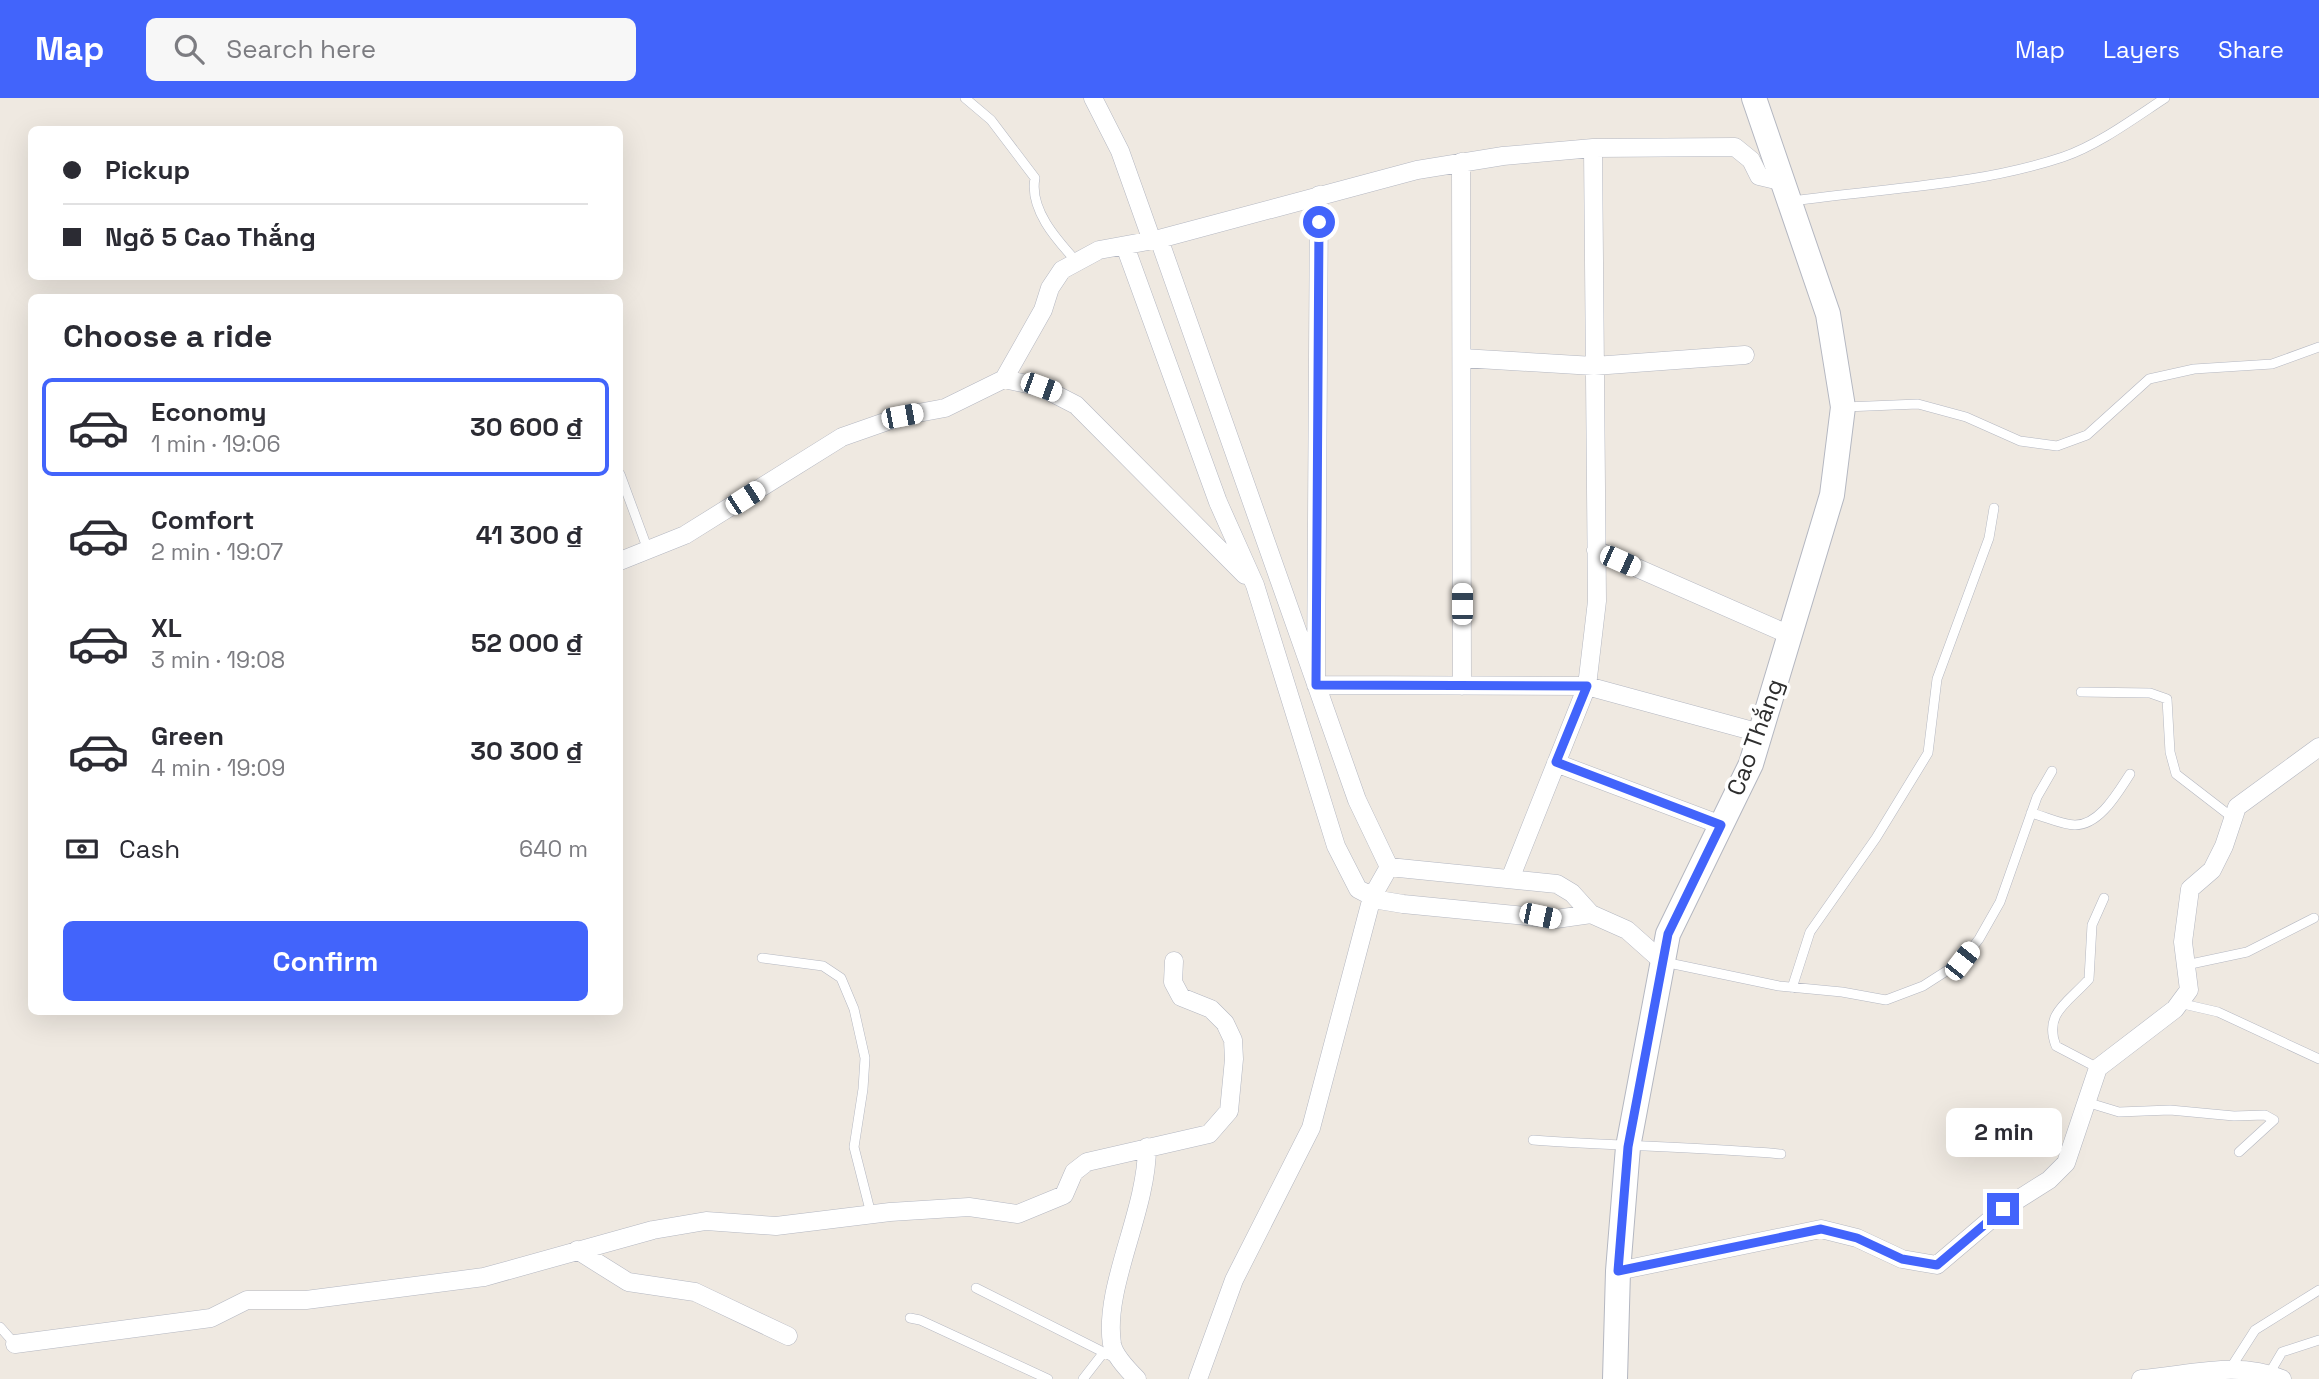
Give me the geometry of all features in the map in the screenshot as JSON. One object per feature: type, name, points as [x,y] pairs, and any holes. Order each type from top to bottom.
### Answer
[{"type":"main road","name":"Cao Thắng","points":[[1615,1379],[1618,1271],[1628,1147],[1668,934],[1751,764],[1832,495],[1843,407],[1828,314],[1754,98]]},
{"type":"street","points":[[1093,98],[1120,151],[1155,239],[1357,800],[1389,867]]},
{"type":"street","points":[[623,560],[685,535],[842,438],[902,416],[945,408],[1004,379],[1043,310],[1049,288],[1062,270],[1099,250],[1155,239],[1417,170],[1461,162],[1592,148],[1735,147],[1751,160],[1759,176],[1784,191]]},
{"type":"street","points":[[1510,878],[1587,686],[1597,601],[1592,148]]},
{"type":"street","points":[[1461,162],[1462,686]]},
{"type":"street","points":[[1316,685],[1319,195]]},
{"type":"street","points":[[1125,246],[1218,502],[1255,585],[1336,846],[1357,889],[1372,897],[1403,904],[1556,919],[1591,914]]},
{"type":"street","points":[[1462,358],[1594,366],[1745,355]]},
{"type":"street","points":[[1004,379],[1059,394],[1084,411],[1255,585]]},
{"type":"street","points":[[1596,550],[1790,635]]},
{"type":"street","points":[[1316,685],[1587,686],[1760,733]]},
{"type":"street","points":[[1618,1271],[1821,1229],[1857,1238],[1902,1259],[1937,1265],[2003,1209],[2049,1180],[2066,1163],[2084,1101],[2098,1068],[2179,1003],[2189,990],[2183,942],[2190,889],[2212,870],[2237,807],[2319,747]]},
{"type":"street","points":[[1556,762],[1721,825]]},
{"type":"street","points":[[1198,1379],[1234,1280],[1311,1128],[1372,897],[1389,867]]},
{"type":"street","points":[[1389,867],[1557,884],[1572,893],[1591,914],[1627,930],[1663,962]]},
{"type":"street","points":[[15,1344],[211,1318],[247,1300],[306,1300],[484,1277],[653,1230],[706,1221],[776,1226],[871,1214],[969,1207],[1018,1214],[1063,1195],[1074,1172],[1087,1162],[1209,1134],[1229,1111],[1234,1079],[1233,1040],[1225,1023],[1211,1009],[1181,997],[1173,982],[1174,961]]},
{"type":"street","points":[[1137,1379],[1112,1346],[1113,1304],[1147,1174],[1147,1147]]},
{"type":"street","points":[[577,1250],[628,1282],[695,1292],[788,1336]]},
{"type":"street","points":[[2141,1379],[2230,1369],[2275,1376]]},
{"type":"lane","points":[[965,98],[991,120],[1035,178],[1033,189],[1050,232],[1076,261]]},
{"type":"lane","points":[[1784,191],[1952,182],[2028,166],[2065,156],[2165,98]]},
{"type":"lane","points":[[1843,407],[1918,404],[1966,416],[2020,441],[2057,446],[2087,435],[2149,379],[2194,369],[2272,364],[2319,347]]},
{"type":"lane","points":[[623,482],[648,550]]},
{"type":"lane","points":[[1792,988],[1810,932],[1877,838],[1928,753],[1937,679],[1953,642],[1989,538],[1994,508]]},
{"type":"lane","points":[[2081,692],[2150,693],[2167,699],[2170,752],[2176,774],[2233,818]]},
{"type":"lane","points":[[1663,962],[1792,988],[1842,992],[1886,1000],[1923,986],[1962,961],[2000,902],[2031,813],[2052,771]]},
{"type":"lane","points":[[2031,813],[2074,825],[2094,819],[2117,794],[2130,774]]},
{"type":"lane","points":[[2098,1068],[2056,1046],[2050,1031],[2054,1015],[2089,979],[2092,925],[2104,898]]},
{"type":"lane","points":[[2186,965],[2247,952],[2314,918]]},
{"type":"lane","points":[[762,958],[823,966],[841,978],[854,1009],[865,1058],[854,1147],[871,1214]]},
{"type":"lane","points":[[2179,1003],[2218,1012],[2319,1059]]},
{"type":"lane","points":[[2084,1101],[2119,1112],[2170,1110],[2234,1116],[2265,1115],[2274,1120],[2239,1152]]},
{"type":"lane","points":[[1533,1140],[1628,1147],[1684,1146],[1781,1154]]},
{"type":"lane","points":[[976,1288],[1123,1362]]},
{"type":"lane","points":[[2230,1369],[2255,1330],[2319,1290]]},
{"type":"lane","points":[[910,1318],[920,1320],[1048,1379]]},
{"type":"lane","points":[[0,1327],[15,1344]]},
{"type":"lane","points":[[2275,1376],[2282,1352],[2319,1340]]},
{"type":"lane","points":[[1083,1379],[1104,1352]]},
{"type":"route","points":[[1319,222],[1316,685],[1587,686],[1556,762],[1721,825],[1668,934],[1628,1147],[1618,1271],[1821,1229],[1857,1238],[1902,1259],[1937,1265],[1975,1236],[2003,1209]]}]
